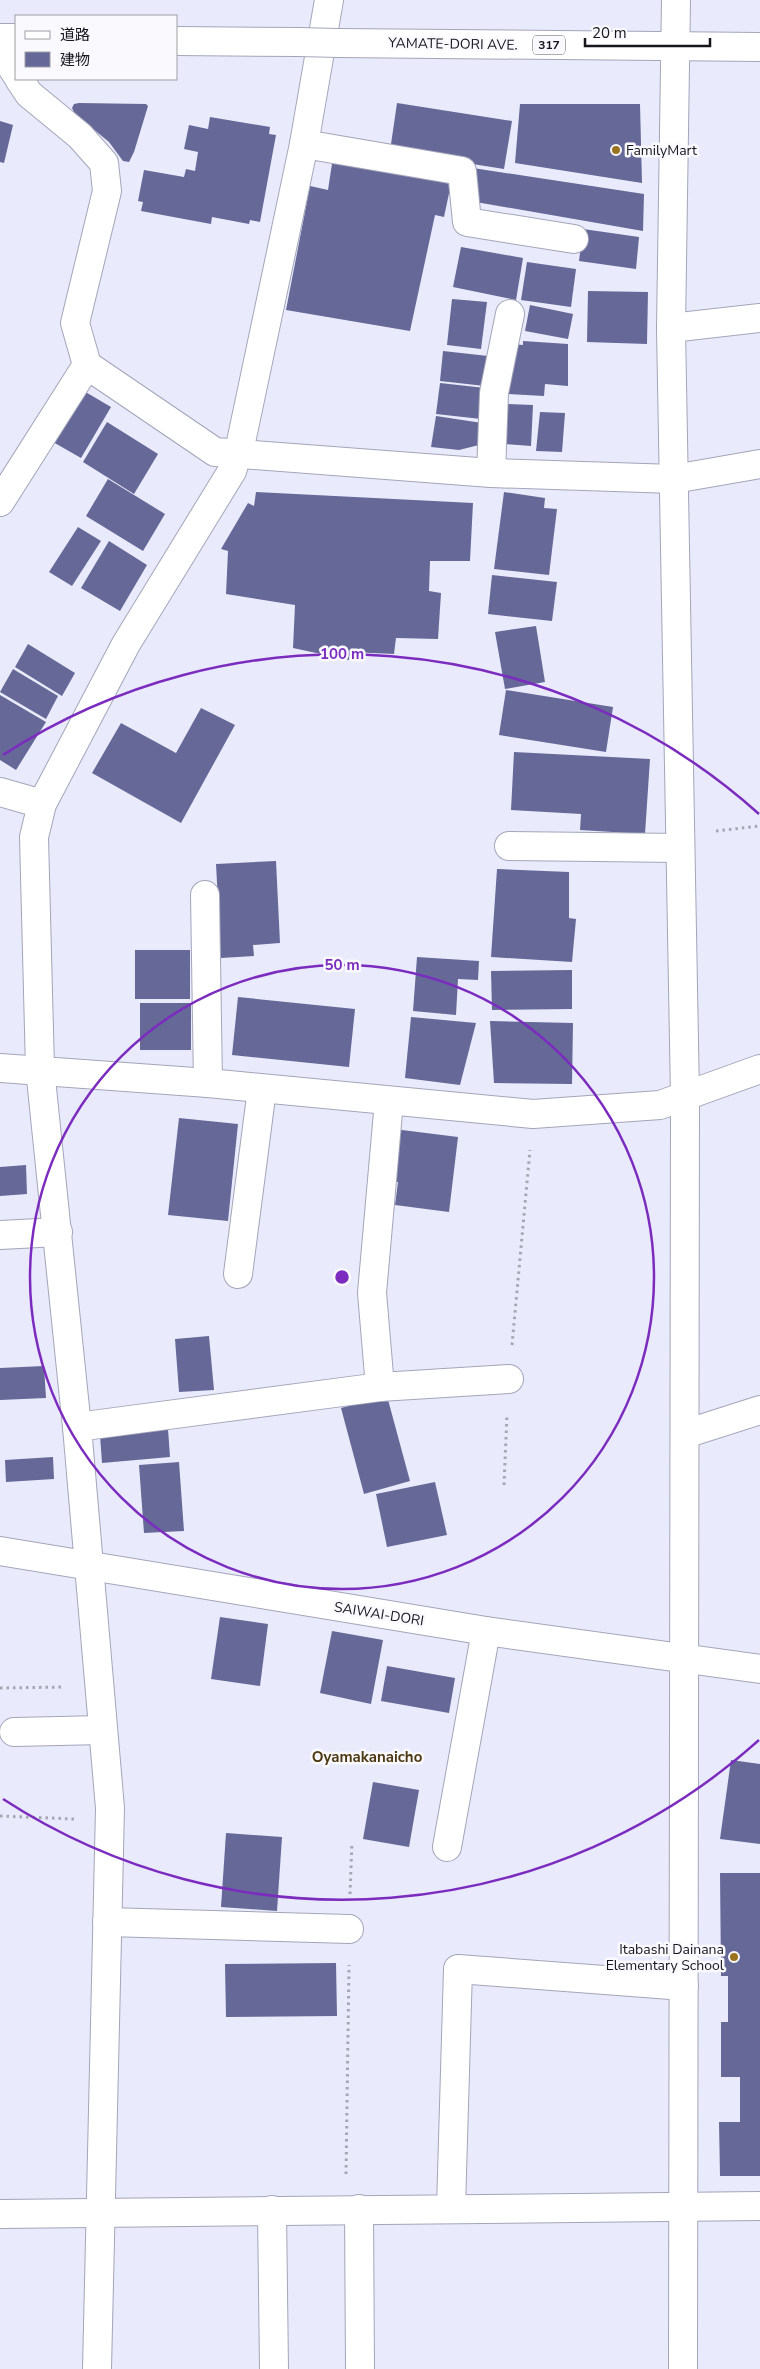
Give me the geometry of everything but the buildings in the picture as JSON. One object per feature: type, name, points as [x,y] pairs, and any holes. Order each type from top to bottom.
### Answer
[{"type":"street","points":[[97,2369],[99,2214],[110,1820],[101,1686],[77,1427],[40,1069],[34,837],[42,804],[126,644],[232,471],[304,144],[329,0]]},
{"type":"street","points":[[676,0],[671,328],[685,1097],[683,2369]]},
{"type":"street","points":[[0,38],[15,38]]},
{"type":"street","name":"YAMATE-DORI AVE.","points":[[178,41],[760,47]]},
{"type":"street","points":[[0,48],[15,72]]},
{"type":"street","points":[[20,80],[28,94],[80,136],[104,162],[107,191],[75,323],[86,365],[215,452],[491,473],[674,478],[760,464]]},
{"type":"street","points":[[304,144],[462,172],[467,222],[574,239]]},
{"type":"street","points":[[491,473],[494,393],[510,314]]},
{"type":"street","points":[[671,328],[760,318]]},
{"type":"street","points":[[0,502],[86,365]]},
{"type":"street","points":[[0,792],[42,804]]},
{"type":"street","points":[[509,846],[680,848]]},
{"type":"street","points":[[205,894],[208,1083]]},
{"type":"street","points":[[0,1068],[40,1069],[208,1083],[533,1114],[660,1105],[760,1069]]},
{"type":"street","points":[[238,1274],[262,1089]]},
{"type":"street","points":[[380,1387],[372,1293],[389,1100]]},
{"type":"street","points":[[0,1236],[58,1232]]},
{"type":"street","points":[[77,1427],[380,1387],[509,1379]]},
{"type":"street","points":[[685,1434],[760,1410]]},
{"type":"street","name":"SAIWAI-DORI","points":[[0,1551],[486,1631],[760,1669]]},
{"type":"street","points":[[447,1847],[486,1631]]},
{"type":"street","points":[[14,1732],[103,1730]]},
{"type":"street","points":[[107,1922],[349,1929]]},
{"type":"street","points":[[451,2208],[458,1969],[684,1986]]},
{"type":"street","points":[[0,2214],[760,2206]]},
{"type":"street","points":[[272,2210],[274,2369]]},
{"type":"street","points":[[353,2210],[360,2369]]},
{"type":"path","points":[[725,831],[760,826]]},
{"type":"path","points":[[504,1486],[509,1379],[533,1114]]},
{"type":"path","points":[[0,1688],[101,1686]]},
{"type":"path","points":[[0,1816],[110,1820]]},
{"type":"path","points":[[352,1842],[349,1929],[353,2210]]},
{"type":"place","name":"FamilyMart","points":[[616,150]]},
{"type":"place","name":"Itabashi Dainana Elementary School","points":[[734,1957]]},
{"type":"district","name":"Oyamakanaicho","points":[[367,1757]]}]
